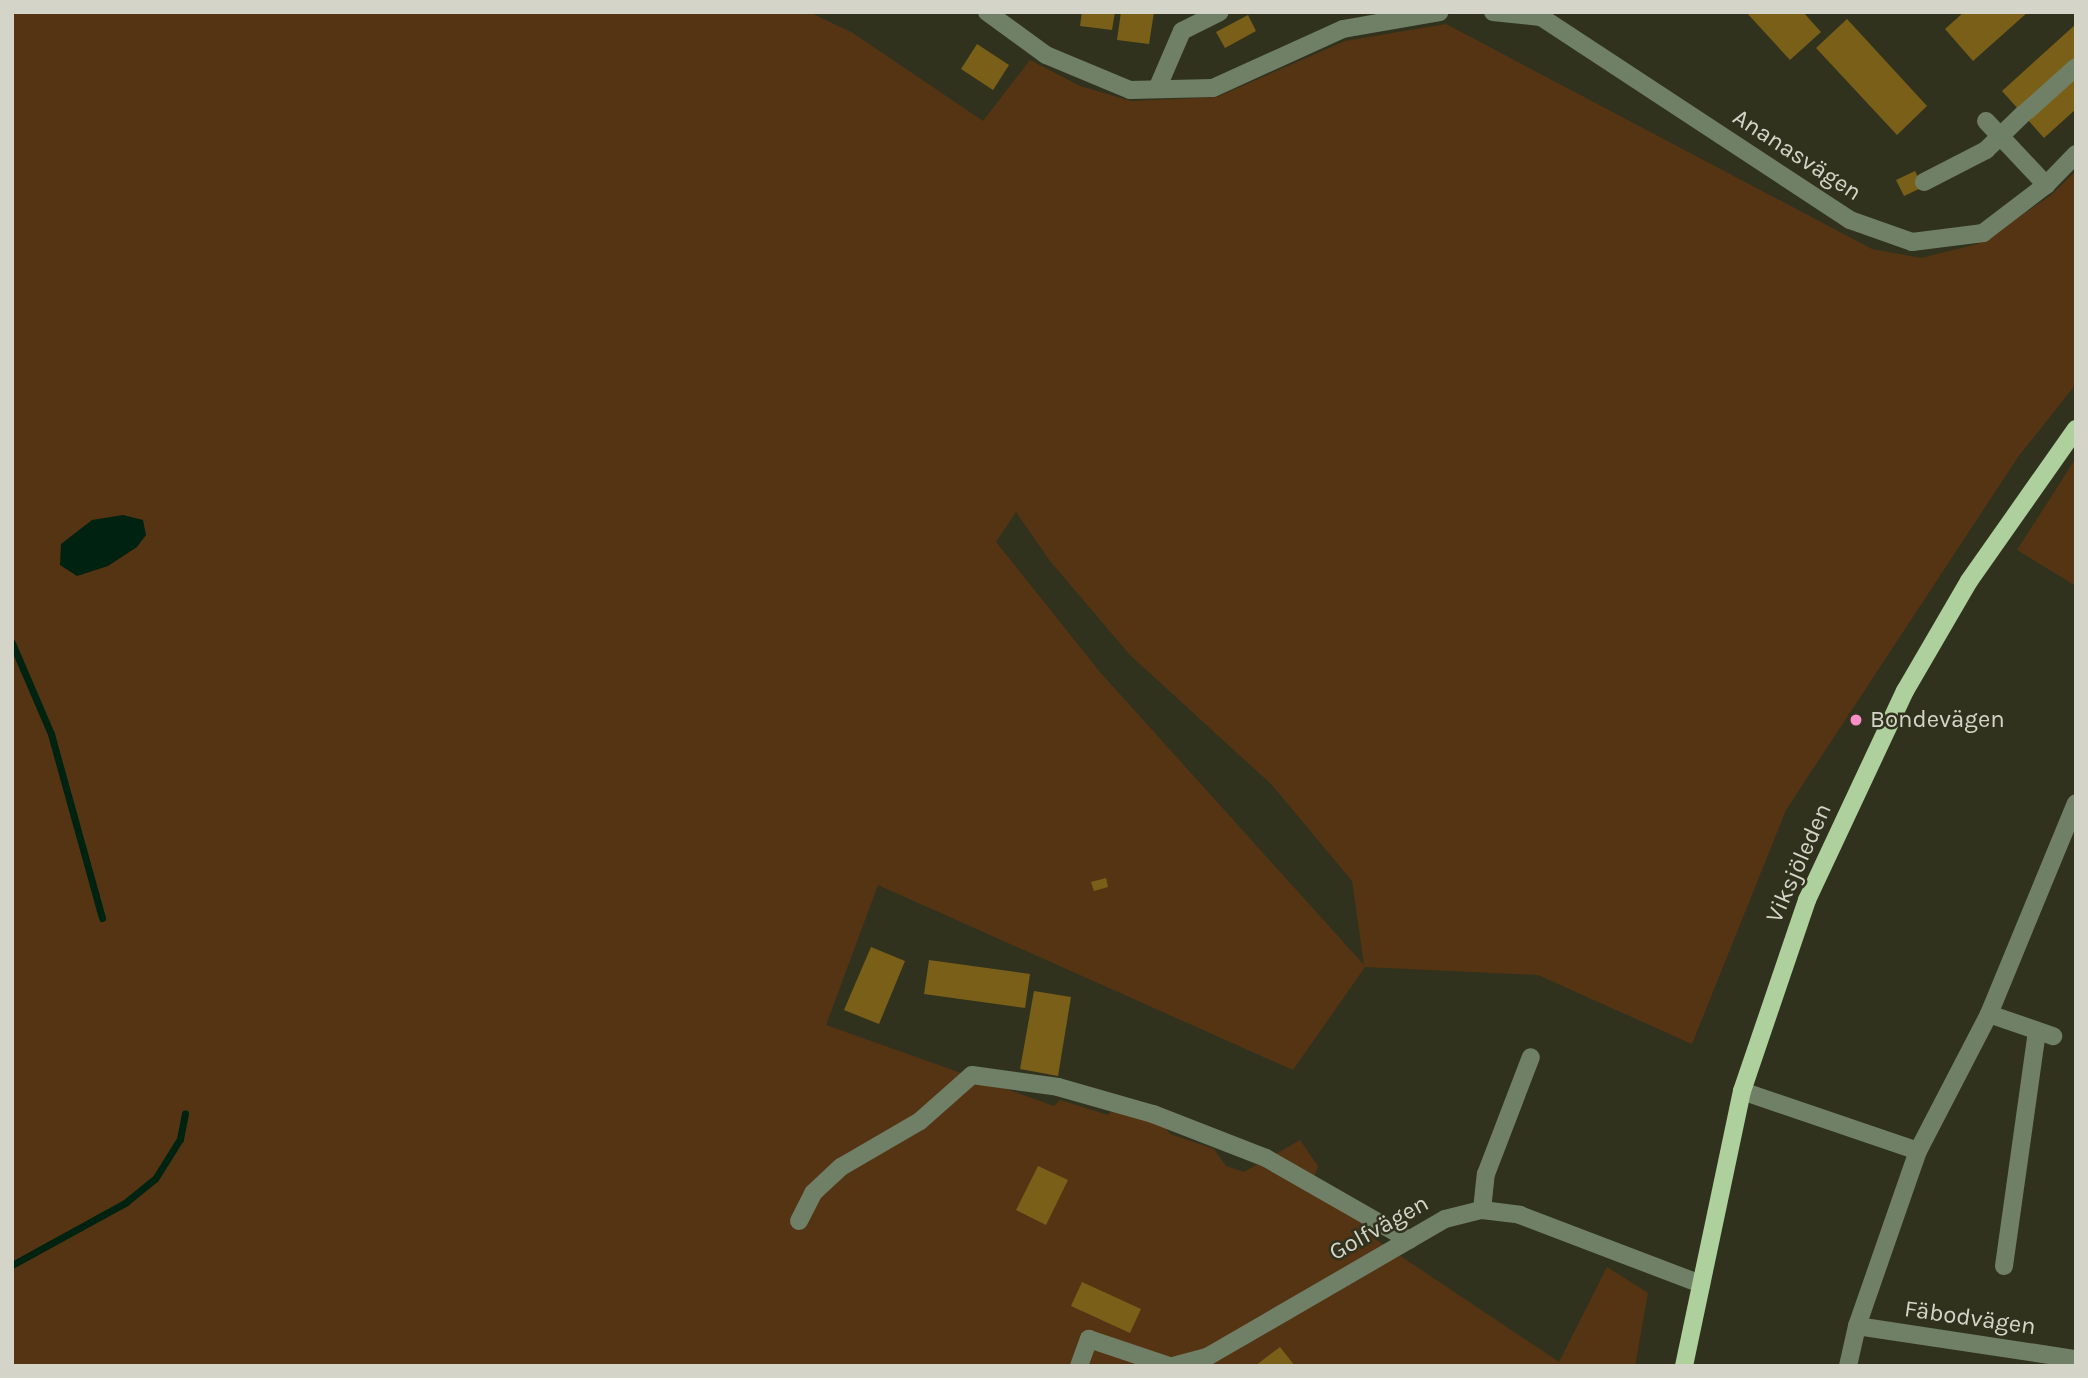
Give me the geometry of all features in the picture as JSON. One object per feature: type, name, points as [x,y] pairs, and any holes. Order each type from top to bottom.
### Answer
[{"type":"main road","name":"Viksjöleden","points":[[1684,1366],[1742,1091],[1807,900],[1905,691],[1969,581],[2076,429]]},
{"type":"street","points":[[987,12],[1011,20],[1046,55],[1130,90],[1213,88],[1343,29],[1440,12]]},
{"type":"street","points":[[1157,89],[1182,31],[1220,12]]},
{"type":"street","name":"Ananasvägen","points":[[1493,12],[1542,15],[1850,220],[1912,242],[1983,233],[2046,185],[2076,154]]},
{"type":"street","points":[[1924,181],[1986,150],[2076,67]]},
{"type":"street","points":[[1986,121],[2046,185]]},
{"type":"street","points":[[1848,1366],[1857,1326],[1919,1151],[1989,1014],[2076,803]]},
{"type":"street","points":[[1989,1014],[2045,1033],[2004,1266]]},
{"type":"street","points":[[1482,1210],[1486,1174],[1531,1057]]},
{"type":"street","points":[[799,1221],[813,1193],[841,1167],[920,1121],[972,1075],[1058,1087],[1153,1114],[1266,1158],[1409,1240]]},
{"type":"street","points":[[1742,1091],[1919,1151]]},
{"type":"street","name":"Golfvägen","points":[[1079,1366],[1089,1339],[1171,1366],[1207,1357],[1445,1219],[1482,1210],[1520,1215],[1701,1284]]},
{"type":"street","name":"Fäbodvägen","points":[[1857,1326],[2076,1359]]},
{"type":"shaded area","points":[[12,12],[809,12],[853,33],[983,121],[1030,60],[1080,86],[1131,101],[1217,97],[1345,41],[1446,24],[1872,249],[1921,258],[1978,244],[2050,196],[2076,171],[2076,384],[2018,457],[1786,810],[1692,1044],[1538,975],[1365,967],[1293,1070],[878,885],[826,1025],[1054,1106],[1060,1100],[1108,1115],[1126,1099],[1151,1109],[1170,1134],[1214,1149],[1226,1166],[1244,1172],[1300,1140],[1318,1166],[1311,1187],[1369,1228],[1372,1237],[1559,1362],[1607,1267],[1648,1293],[1635,1366],[12,1366]],"holes":[[[1016,512],[1050,561],[1130,655],[1272,785],[1352,881],[1364,965],[1099,671],[996,542]]]},
{"type":"shaded area","points":[[2076,458],[2076,586],[2017,550]]},
{"type":"shaded area","points":[[123,515],[143,520],[146,535],[137,547],[108,566],[77,576],[60,565],[61,544],[92,520]]},
{"type":"building","points":[[1082,12],[1115,12],[1112,30],[1080,26]]},
{"type":"building","points":[[1121,12],[1154,12],[1149,44],[1117,40]]},
{"type":"building","points":[[1746,12],[1803,12],[1821,32],[1790,60]]},
{"type":"building","points":[[1964,12],[2028,12],[1973,61],[1945,29]]},
{"type":"building","points":[[1248,15],[1256,31],[1225,48],[1216,32]]},
{"type":"building","points":[[1847,19],[1927,106],[1897,135],[1816,48]]},
{"type":"building","points":[[2076,24],[2076,109],[2044,138],[2002,91]]},
{"type":"building","points":[[977,44],[1009,65],[993,90],[961,69]]},
{"type":"building","points":[[1915,171],[1923,187],[1904,196],[1896,180]]},
{"type":"building","points":[[1106,878],[1108,887],[1094,891],[1091,882]]},
{"type":"building","points":[[871,947],[905,961],[879,1024],[844,1010]]},
{"type":"building","points":[[929,960],[1030,974],[1025,1008],[924,994]]},
{"type":"building","points":[[1034,991],[1071,997],[1058,1076],[1020,1069]]},
{"type":"building","points":[[1038,1166],[1068,1180],[1046,1225],[1016,1210]]},
{"type":"building","points":[[1082,1282],[1141,1309],[1130,1333],[1071,1306]]},
{"type":"building","points":[[1280,1347],[1295,1366],[1255,1366]]},
{"type":"waterway","points":[[12,643],[51,734],[102,918]]},
{"type":"waterway","points":[[12,1265],[125,1203],[155,1179],[180,1139],[185,1113]]},
{"type":"place","name":"Bondevägen","points":[[1856,720]]}]
